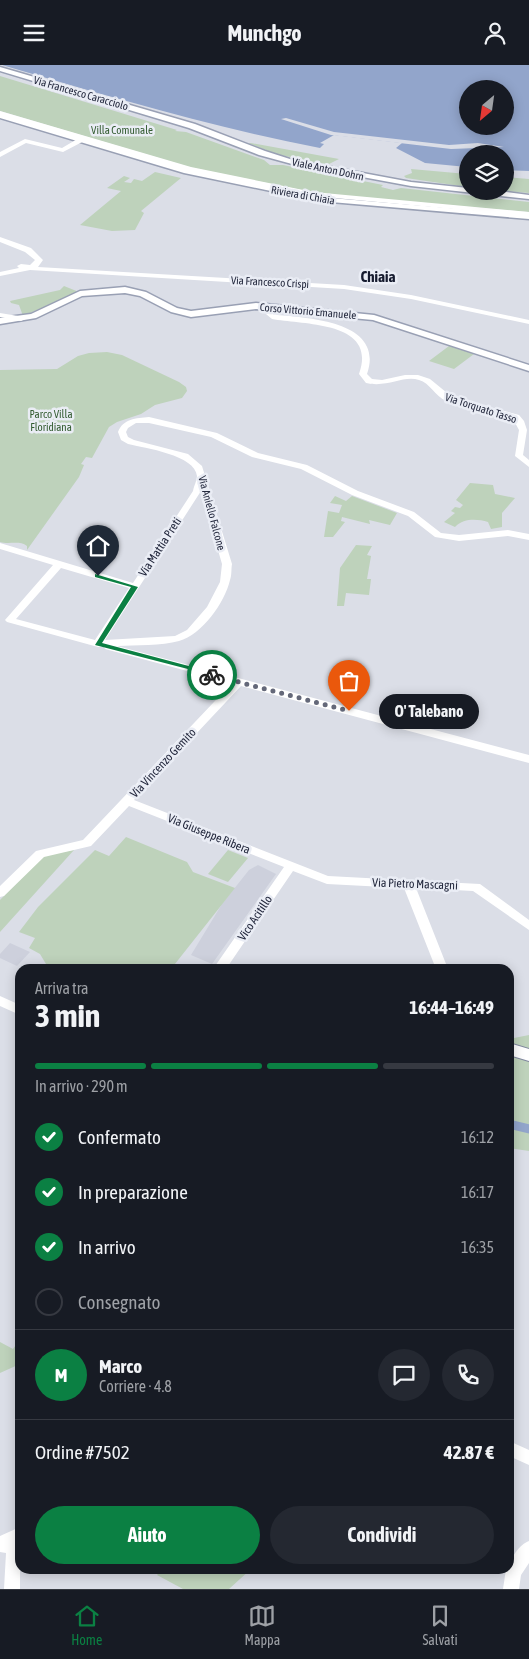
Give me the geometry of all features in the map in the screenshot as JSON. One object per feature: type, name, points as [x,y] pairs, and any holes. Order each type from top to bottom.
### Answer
[{"type":"highway","points":[[514,1051],[528,1056]]},
{"type":"highway","points":[[514,1057],[528,1056]]},
{"type":"main road","name":"Via Francesco Caracciolo","points":[[0,69],[134,108]]},
{"type":"main road","name":"Viale Anton Dohrn","points":[[134,108],[206,130],[267,155],[301,164],[411,184],[529,197]]},
{"type":"main road","name":"Riviera di Chiaia","points":[[0,114],[190,172],[319,199],[529,216]]},
{"type":"main road","name":"Corso Vittorio Emanuele","points":[[0,318],[23,319],[73,296],[109,290],[137,291],[177,311],[191,314],[243,307],[270,307],[374,318],[529,368]]},
{"type":"main road","name":"Via Vincenzo Gemito","points":[[127,801],[238,682]]},
{"type":"street","name":"Riviera di Chiaia","points":[[86,140],[190,169],[322,196],[529,216]]},
{"type":"street","points":[[0,155],[24,141],[66,149],[86,140]]},
{"type":"street","points":[[0,239],[37,258],[37,264],[31,268]]},
{"type":"street","points":[[18,269],[28,254]]},
{"type":"street","name":"Via Francesco Crispi","points":[[0,274],[31,268],[344,287],[411,297],[529,322]]},
{"type":"street","name":"Via Torquato Tasso","points":[[270,307],[270,314],[275,317],[320,323],[352,335],[364,347],[367,362],[363,374],[369,381],[387,383],[408,376],[422,377],[431,382],[441,395],[449,399],[516,417],[523,423],[525,428],[519,456],[529,464]]},
{"type":"street","name":"Via Aniello Falcone","points":[[98,644],[184,638],[192,632],[222,590],[226,574],[227,565],[199,468],[185,456],[131,443],[124,438],[122,430],[131,423],[142,420],[214,435],[256,455],[304,467],[355,493],[411,514],[438,535],[459,538],[508,533],[529,537]]},
{"type":"street","name":"Via Mattia Preti","points":[[98,644],[197,491],[202,474]]},
{"type":"street","points":[[0,546],[135,587]]},
{"type":"street","points":[[59,565],[10,620],[529,759]]},
{"type":"street","name":"Via Vincenzo Gemito","points":[[0,893],[40,854],[87,843],[127,801]]},
{"type":"street","name":"Via Giuseppe Ribera","points":[[127,801],[290,867]]},
{"type":"street","name":"Via Pietro Mascagni","points":[[290,867],[327,880],[476,887],[529,926]]},
{"type":"street","name":"Vico Acitillo","points":[[222,964],[290,867]]},
{"type":"street","points":[[408,884],[440,964]]},
{"type":"street","points":[[514,1451],[529,1458]]},
{"type":"street","points":[[514,1571],[529,1549]]},
{"type":"street","points":[[9,1551],[12,1587]]},
{"type":"street","points":[[511,1589],[513,1574]]},
{"type":"shaded area","points":[[258,865],[276,874],[212,964],[191,955],[222,904],[249,870]]},
{"type":"shaded area","points":[[10,943],[30,952],[19,964],[15,965],[0,958],[0,954]]},
{"type":"green space","name":"Villa Comunale","points":[[0,76],[177,130],[175,131],[186,132],[264,160],[270,165],[283,165],[383,185],[381,187],[393,190],[401,188],[459,194],[459,200],[529,202],[529,212],[327,195],[192,168],[0,111]]},
{"type":"green space","points":[[248,143],[339,159],[327,165],[276,154]]},
{"type":"green space","points":[[411,169],[459,173],[459,186],[406,178],[404,176],[412,173]]},
{"type":"green space","points":[[155,172],[181,178],[141,211],[144,213],[135,230],[112,231],[80,225],[121,191],[107,188],[124,176],[130,178],[124,182],[131,183],[134,179],[142,181]]},
{"type":"green space","points":[[514,178],[529,179],[529,193],[514,192]]},
{"type":"green space","points":[[64,286],[79,292],[23,316],[19,305],[10,301],[60,290]]},
{"type":"green space","points":[[449,346],[474,354],[454,369],[429,361]]},
{"type":"green space","name":"Parco Villa Floridiana","points":[[107,352],[122,355],[179,382],[186,387],[187,391],[182,398],[155,405],[141,414],[117,422],[109,427],[92,458],[86,457],[81,464],[84,465],[79,477],[27,550],[27,546],[21,543],[0,542],[0,370],[57,369],[78,356]]},
{"type":"green space","points":[[470,483],[493,485],[495,494],[515,498],[502,513],[502,527],[491,529],[488,522],[479,520],[462,522],[455,527],[444,522],[455,513],[451,511],[455,507],[460,508],[463,505],[456,500]]},
{"type":"green space","points":[[335,496],[346,501],[352,496],[397,513],[390,525],[369,520],[370,524],[342,517],[341,521],[345,522],[333,537],[324,537],[328,511],[339,513],[342,505],[330,503]]},
{"type":"green space","points":[[356,545],[372,546],[367,555],[371,556],[367,579],[371,579],[369,595],[346,593],[344,606],[337,606],[340,568]]},
{"type":"green space","points":[[126,837],[187,862],[193,872],[235,888],[175,964],[46,964],[40,954],[29,948],[35,938],[19,932],[38,907],[95,850],[109,856]]},
{"type":"green space","points":[[74,850],[0,932],[0,900],[44,855]]},
{"type":"green space","points":[[228,850],[248,858],[228,882],[208,874]]},
{"type":"green space","points":[[529,1035],[529,1151],[514,1149],[514,1038]]},
{"type":"green space","points":[[0,1342],[13,1349],[15,1346],[15,1366],[0,1373]]},
{"type":"green space","points":[[246,1574],[229,1589],[183,1589],[157,1575]]},
{"type":"water","points":[[2,65],[529,65],[529,171],[514,170],[514,145],[459,145],[459,166],[425,163],[396,148],[402,143],[334,135],[320,143],[324,144],[320,148],[200,121]]},
{"type":"pier","points":[[286,118],[334,132],[449,145],[478,143],[491,145],[459,145],[459,149],[451,149],[331,135],[281,119]]},
{"type":"waterway","points":[[514,1125],[529,1129]]},
{"type":"way so far","points":[[212,675],[349,711]]},
{"type":"place","name":"O' Talebano","points":[[349,711]]},
{"type":"district","name":"Chiaia","points":[[378,277]]},
{"type":"route","points":[[98,576],[135,587],[98,644],[212,675]]}]
